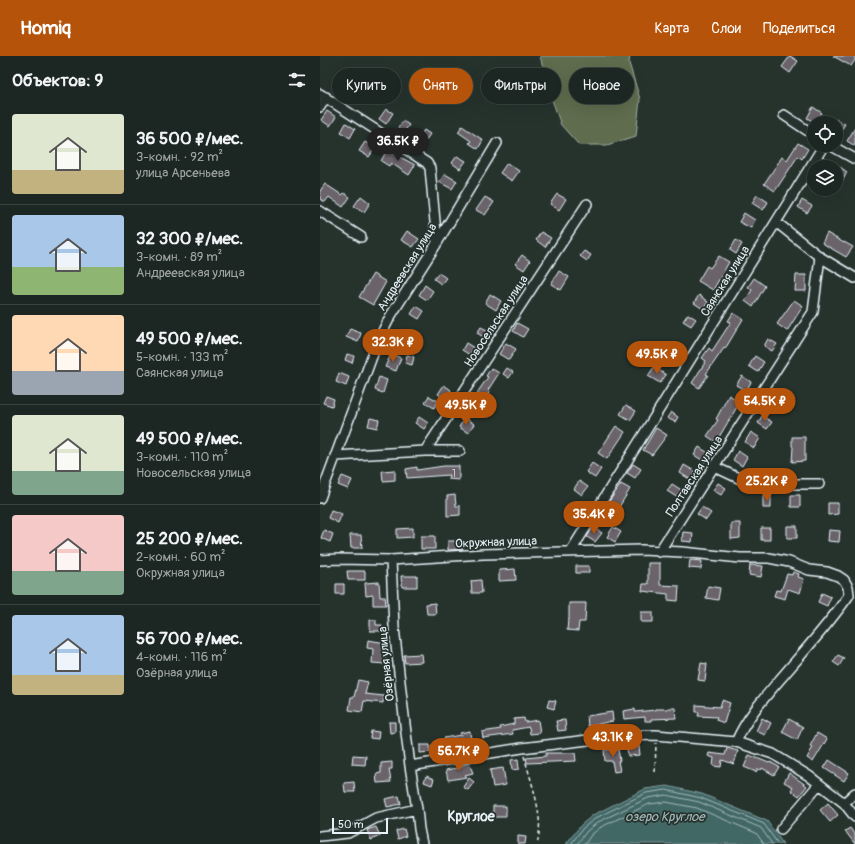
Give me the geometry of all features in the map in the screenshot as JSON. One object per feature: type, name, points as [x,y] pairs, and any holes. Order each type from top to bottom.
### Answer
[{"type":"street","points":[[320,107],[323,96],[427,163],[430,168],[437,243]]},
{"type":"street","points":[[784,115],[807,130]]},
{"type":"street","name":"Андреевская улица","points":[[320,498],[380,336],[390,317],[437,243],[497,143]]},
{"type":"street","name":"Саянская улица","points":[[571,551],[820,152]]},
{"type":"street","points":[[842,152],[855,159]]},
{"type":"street","name":"Новосельская улица","points":[[425,451],[587,204]]},
{"type":"street","points":[[320,211],[361,237]]},
{"type":"street","points":[[776,222],[820,257],[855,278]]},
{"type":"street","name":"Полтавская улица","points":[[659,552],[813,312],[820,257]]},
{"type":"street","points":[[335,456],[425,451],[460,451]]},
{"type":"street","points":[[714,467],[751,484],[819,484]]},
{"type":"street","name":"Окружная улица","points":[[320,560],[391,560],[478,554],[642,550],[682,552],[740,558],[769,558],[789,562],[809,570],[827,572],[838,576],[844,580],[848,587],[849,595],[836,614],[761,702],[742,727],[736,742]]},
{"type":"street","name":"Озёрная улица","points":[[391,560],[394,627],[400,691],[422,844]]},
{"type":"street","points":[[410,766],[522,748],[621,736],[656,735],[736,742],[773,754],[809,776],[844,803],[855,817]]},
{"type":"street","points":[[781,829],[819,784]]},
{"type":"street","points":[[844,803],[855,793]]},
{"type":"street","points":[[320,836],[348,833],[376,818],[417,809]]},
{"type":"path","points":[[655,772],[656,735]]},
{"type":"path","points":[[522,748],[539,814],[540,836],[537,844]]},
{"type":"green space","points":[[540,56],[630,56],[629,63],[631,68],[569,68],[569,104],[634,104],[634,79],[640,99],[636,136],[607,145],[579,145],[561,125],[554,104],[561,104],[561,68],[543,68]]},
{"type":"water","name":"озеро Круглое","points":[[667,786],[702,794],[767,821],[783,844],[566,844],[581,825],[593,815],[645,789]]},
{"type":"building","points":[[790,56],[798,61],[790,73],[782,67]]},
{"type":"building","points":[[833,56],[855,56],[855,60],[851,66]]},
{"type":"building","points":[[813,107],[822,113],[820,116],[808,116]]},
{"type":"building","points":[[386,109],[393,113],[386,124],[379,119]]},
{"type":"building","points":[[327,111],[336,117],[330,126],[321,120]]},
{"type":"building","points":[[403,121],[409,125],[402,135],[396,131]]},
{"type":"building","points":[[346,123],[355,129],[350,138],[341,132]]},
{"type":"building","points":[[462,126],[483,140],[478,149],[469,143],[471,141],[458,132]]},
{"type":"building","points":[[855,128],[855,146],[847,141]]},
{"type":"building","points":[[424,130],[430,134],[424,143],[418,139]]},
{"type":"building","points":[[365,142],[375,148],[369,157],[359,151]]},
{"type":"building","points":[[798,143],[807,148],[802,159],[798,156],[775,191],[764,184],[782,157],[787,160]]},
{"type":"building","points":[[387,150],[415,165],[409,175],[391,163],[389,166],[381,161]]},
{"type":"building","points":[[457,156],[466,161],[460,169],[452,163]]},
{"type":"building","points":[[507,163],[519,171],[512,181],[500,173]]},
{"type":"building","points":[[843,169],[847,172],[843,180]]},
{"type":"building","points":[[445,174],[457,181],[452,189],[439,182]]},
{"type":"building","points":[[325,184],[342,195],[344,193],[350,197],[343,207],[329,197],[325,202],[320,199],[320,191]]},
{"type":"building","points":[[557,194],[566,199],[559,210],[550,204]]},
{"type":"building","points":[[757,195],[768,202],[763,210],[752,203]]},
{"type":"building","points":[[361,196],[370,203],[364,212],[354,206]]},
{"type":"building","points":[[485,197],[494,202],[485,215],[476,210]]},
{"type":"building","points":[[802,200],[812,206],[807,213],[798,207]]},
{"type":"building","points":[[744,213],[755,220],[751,228],[739,222]]},
{"type":"building","points":[[407,231],[419,239],[413,247],[401,240]]},
{"type":"building","points":[[541,232],[551,238],[545,247],[536,240]]},
{"type":"building","points":[[827,233],[853,247],[846,257],[822,243]]},
{"type":"building","points":[[736,240],[742,244],[736,254],[730,250]]},
{"type":"building","points":[[584,251],[591,255],[587,261],[580,256]]},
{"type":"building","points":[[522,255],[530,261],[524,270],[515,264]]},
{"type":"building","points":[[719,256],[729,262],[713,290],[698,281],[707,266],[710,268]]},
{"type":"building","points":[[559,271],[569,277],[561,290],[551,284]]},
{"type":"building","points":[[439,273],[446,278],[441,284],[434,279]]},
{"type":"building","points":[[373,274],[386,282],[373,305],[359,297]]},
{"type":"building","points":[[796,275],[806,275],[806,291],[795,291]]},
{"type":"building","points":[[754,278],[765,286],[753,307],[745,301],[752,290],[748,287]]},
{"type":"building","points":[[425,285],[433,291],[427,300],[419,295]]},
{"type":"building","points":[[490,294],[501,301],[496,310],[485,303]]},
{"type":"building","points":[[699,295],[708,302],[703,309],[694,303]]},
{"type":"building","points":[[794,300],[803,306],[787,331],[777,324]]},
{"type":"building","points":[[416,306],[424,311],[419,319],[411,314]]},
{"type":"building","points":[[733,313],[743,319],[725,349],[724,348],[706,374],[708,375],[699,388],[692,383],[706,361],[702,358],[709,348],[712,351],[731,322],[728,321]]},
{"type":"building","points":[[688,314],[696,319],[691,326],[683,321]]},
{"type":"building","points":[[517,323],[528,329],[523,337],[513,331]]},
{"type":"building","points":[[481,327],[489,331],[485,338],[477,333]]},
{"type":"building","points":[[350,329],[361,333],[358,342],[346,337]]},
{"type":"building","points":[[401,330],[413,335],[409,344],[397,339]]},
{"type":"building","points":[[768,339],[777,344],[772,351],[764,346]]},
{"type":"building","points":[[466,343],[474,348],[470,355],[462,350]]},
{"type":"building","points":[[506,343],[516,349],[509,360],[499,354]]},
{"type":"building","points":[[347,354],[354,356],[352,363],[345,360]]},
{"type":"building","points":[[391,354],[401,358],[396,371],[385,367]]},
{"type":"building","points":[[407,355],[414,357],[412,365],[405,363]]},
{"type":"building","points":[[755,356],[764,362],[758,372],[749,366]]},
{"type":"building","points":[[654,367],[666,375],[660,383],[648,376]]},
{"type":"building","points":[[491,368],[499,373],[488,390],[490,391],[486,399],[477,393],[488,377],[486,376]]},
{"type":"building","points":[[507,368],[513,372],[509,378],[503,374]]},
{"type":"building","points":[[339,373],[349,377],[346,386],[336,382]]},
{"type":"building","points":[[742,376],[751,382],[746,391],[736,385]]},
{"type":"building","points":[[379,377],[387,380],[383,393],[375,390]]},
{"type":"building","points":[[444,385],[451,390],[445,399],[438,394]]},
{"type":"building","points":[[729,395],[740,402],[716,442],[707,436],[718,420],[716,419]]},
{"type":"building","points":[[326,396],[334,399],[332,406],[323,403]]},
{"type":"building","points":[[429,396],[438,401],[434,408],[425,402]]},
{"type":"building","points":[[775,396],[785,403],[780,411],[770,404]]},
{"type":"building","points":[[626,405],[636,411],[630,420],[620,414]]},
{"type":"building","points":[[671,412],[678,417],[675,422],[667,418]]},
{"type":"building","points":[[762,416],[772,422],[767,429],[758,423]]},
{"type":"building","points":[[419,417],[428,423],[424,429],[415,423]]},
{"type":"building","points":[[370,418],[379,420],[377,428],[368,426]]},
{"type":"building","points":[[465,418],[474,424],[468,433],[459,427]]},
{"type":"building","points":[[616,426],[625,432],[607,459],[598,453]]},
{"type":"building","points":[[656,428],[667,435],[652,455],[643,450]]},
{"type":"building","points":[[751,432],[760,438],[754,448],[745,442]]},
{"type":"building","points":[[792,437],[805,437],[805,461],[792,462]]},
{"type":"building","points":[[699,447],[710,454],[705,462],[694,455]]},
{"type":"building","points":[[738,451],[747,457],[742,466],[733,460]]},
{"type":"building","points":[[592,463],[601,469],[595,478],[586,472]]},
{"type":"building","points":[[633,464],[641,469],[635,478],[627,473]]},
{"type":"building","points":[[684,465],[696,472],[691,480],[680,473]]},
{"type":"building","points":[[444,466],[459,466],[459,480],[448,479],[449,475],[407,478],[406,469],[417,467],[417,470]]},
{"type":"building","points":[[395,470],[395,480],[383,481],[382,471]]},
{"type":"building","points":[[342,476],[352,480],[348,489],[338,485]]},
{"type":"building","points":[[579,481],[588,487],[582,495],[574,489]]},
{"type":"building","points":[[718,483],[726,488],[721,495],[713,490]]},
{"type":"building","points":[[621,484],[630,489],[616,512],[606,506]]},
{"type":"building","points":[[672,484],[683,491],[678,498],[667,491]]},
{"type":"building","points":[[455,495],[456,506],[460,506],[460,515],[447,516],[447,496]]},
{"type":"building","points":[[763,495],[771,495],[771,508],[763,508]]},
{"type":"building","points":[[791,495],[800,495],[800,507],[791,507]]},
{"type":"building","points":[[828,503],[838,503],[838,514],[828,515]]},
{"type":"building","points":[[702,507],[711,513],[706,520],[697,514]]},
{"type":"building","points":[[331,510],[342,514],[338,523],[328,518]]},
{"type":"building","points":[[731,523],[740,523],[740,538],[731,539]]},
{"type":"building","points":[[787,526],[797,526],[797,538],[787,538]]},
{"type":"building","points":[[593,527],[602,533],[595,542],[587,537]]},
{"type":"building","points":[[613,527],[621,532],[615,542],[607,537]]},
{"type":"building","points":[[413,528],[413,537],[397,538],[397,529]]},
{"type":"building","points":[[761,528],[770,528],[770,540],[761,540]]},
{"type":"building","points":[[324,530],[333,534],[330,542],[321,538]]},
{"type":"building","points":[[829,530],[840,531],[839,542],[828,541]]},
{"type":"building","points":[[683,532],[693,533],[692,542],[682,541]]},
{"type":"building","points":[[350,535],[361,535],[362,548],[351,548]]},
{"type":"building","points":[[421,536],[435,536],[435,549],[421,549]]},
{"type":"building","points":[[448,541],[462,541],[463,549],[448,550]]},
{"type":"building","points":[[690,560],[702,561],[701,569],[689,568]]},
{"type":"building","points":[[648,563],[660,563],[660,585],[679,586],[678,601],[668,600],[668,594],[642,591],[643,584],[648,584]]},
{"type":"building","points":[[750,565],[763,566],[761,577],[749,575]]},
{"type":"building","points":[[576,566],[589,566],[589,573],[576,573]]},
{"type":"building","points":[[515,569],[516,580],[499,581],[499,570]]},
{"type":"building","points":[[347,571],[365,571],[365,580],[348,580]]},
{"type":"building","points":[[793,572],[799,574],[798,577],[804,579],[800,593],[788,589],[785,599],[774,596],[776,590],[781,591],[787,574],[792,575]]},
{"type":"building","points":[[401,576],[417,576],[417,587],[402,587]]},
{"type":"building","points":[[481,580],[482,593],[472,593],[471,581]]},
{"type":"building","points":[[379,582],[380,597],[385,597],[386,605],[373,605],[373,595],[366,596],[365,583]]},
{"type":"building","points":[[336,584],[344,584],[344,594],[336,594]]},
{"type":"building","points":[[708,586],[720,588],[718,600],[706,598]]},
{"type":"building","points":[[822,593],[831,597],[827,606],[818,602]]},
{"type":"building","points":[[435,603],[436,614],[427,614],[426,604]]},
{"type":"building","points":[[569,603],[586,603],[585,622],[579,622],[578,631],[567,630],[569,620]]},
{"type":"building","points":[[641,612],[653,612],[653,622],[641,622]]},
{"type":"building","points":[[370,620],[376,620],[376,625],[382,625],[382,631],[370,631]]},
{"type":"building","points":[[368,640],[386,643],[385,664],[372,663],[373,649],[367,648]]},
{"type":"building","points":[[421,654],[422,662],[405,663],[404,655]]},
{"type":"building","points":[[838,655],[844,658],[839,666],[833,662]]},
{"type":"building","points":[[701,663],[707,664],[705,681],[698,680]]},
{"type":"building","points":[[358,680],[368,682],[365,694],[384,696],[383,703],[364,701],[362,712],[349,710],[351,697],[354,697]]},
{"type":"building","points":[[549,700],[556,701],[554,709],[547,707]]},
{"type":"building","points":[[722,700],[730,703],[724,723],[716,720],[717,717],[698,716],[699,712],[696,712],[696,705],[720,707]]},
{"type":"building","points":[[675,708],[676,718],[651,719],[651,721],[645,721],[645,717],[624,719],[623,711],[635,709],[635,712]]},
{"type":"building","points":[[612,712],[613,721],[588,726],[587,716]]},
{"type":"building","points":[[524,718],[525,722],[538,720],[540,733],[530,734],[529,727],[512,730],[513,734],[483,738],[482,732],[501,729],[500,727],[514,724],[514,719]]},
{"type":"building","points":[[762,718],[771,723],[765,735],[756,731]]},
{"type":"building","points":[[789,719],[803,727],[797,740],[782,732]]},
{"type":"building","points":[[565,720],[566,730],[558,731],[556,721]]},
{"type":"building","points":[[389,722],[395,722],[395,732],[390,733]]},
{"type":"building","points":[[371,731],[379,732],[378,739],[370,738]]},
{"type":"building","points":[[470,731],[471,741],[454,744],[455,746],[445,748],[444,738],[461,735],[460,733]]},
{"type":"building","points":[[817,733],[827,739],[813,762],[807,758],[813,747],[810,746]]},
{"type":"building","points":[[420,745],[430,745],[430,752],[420,753]]},
{"type":"building","points":[[631,746],[639,746],[640,755],[628,756],[627,749],[631,749]]},
{"type":"building","points":[[727,748],[738,751],[734,764],[722,760],[721,767],[713,766],[714,758],[708,756],[709,753],[725,755]]},
{"type":"building","points":[[618,749],[620,771],[614,772],[612,761],[605,761],[604,750]]},
{"type":"building","points":[[546,753],[575,753],[576,761],[527,763],[526,758],[546,756]]},
{"type":"building","points":[[353,755],[366,756],[365,765],[352,764]]},
{"type":"building","points":[[749,755],[769,763],[770,762],[779,767],[774,775],[762,768],[761,770],[758,769],[756,772],[744,767]]},
{"type":"building","points":[[518,759],[519,769],[512,770],[511,760]]},
{"type":"building","points":[[829,760],[849,773],[844,781],[824,768]]},
{"type":"building","points":[[392,762],[392,769],[389,769],[391,782],[377,783],[376,774],[381,773],[381,763]]},
{"type":"building","points":[[469,763],[473,773],[465,775],[467,777],[448,780],[446,770],[462,767],[461,765]]},
{"type":"building","points":[[503,768],[506,785],[493,787],[490,770]]},
{"type":"building","points":[[789,773],[807,786],[799,796],[791,790],[793,787],[784,782]]},
{"type":"building","points":[[426,776],[434,779],[432,785],[424,782]]},
{"type":"building","points":[[469,778],[474,782],[468,790],[463,787]]},
{"type":"building","points":[[354,782],[355,792],[345,792],[344,783]]},
{"type":"building","points":[[399,796],[401,804],[387,807],[385,799]]},
{"type":"building","points":[[828,803],[838,815],[830,822],[820,810]]},
{"type":"building","points":[[493,806],[506,806],[506,817],[493,817]]},
{"type":"building","points":[[376,827],[380,836],[371,840],[367,830]]},
{"type":"building","points":[[850,828],[855,835],[855,844],[845,831]]},
{"type":"building","points":[[404,829],[406,836],[398,839],[396,831]]},
{"type":"building","points":[[518,836],[526,837],[525,844],[518,844]]},
{"type":"district","name":"Круглое","points":[[471,816]]}]
